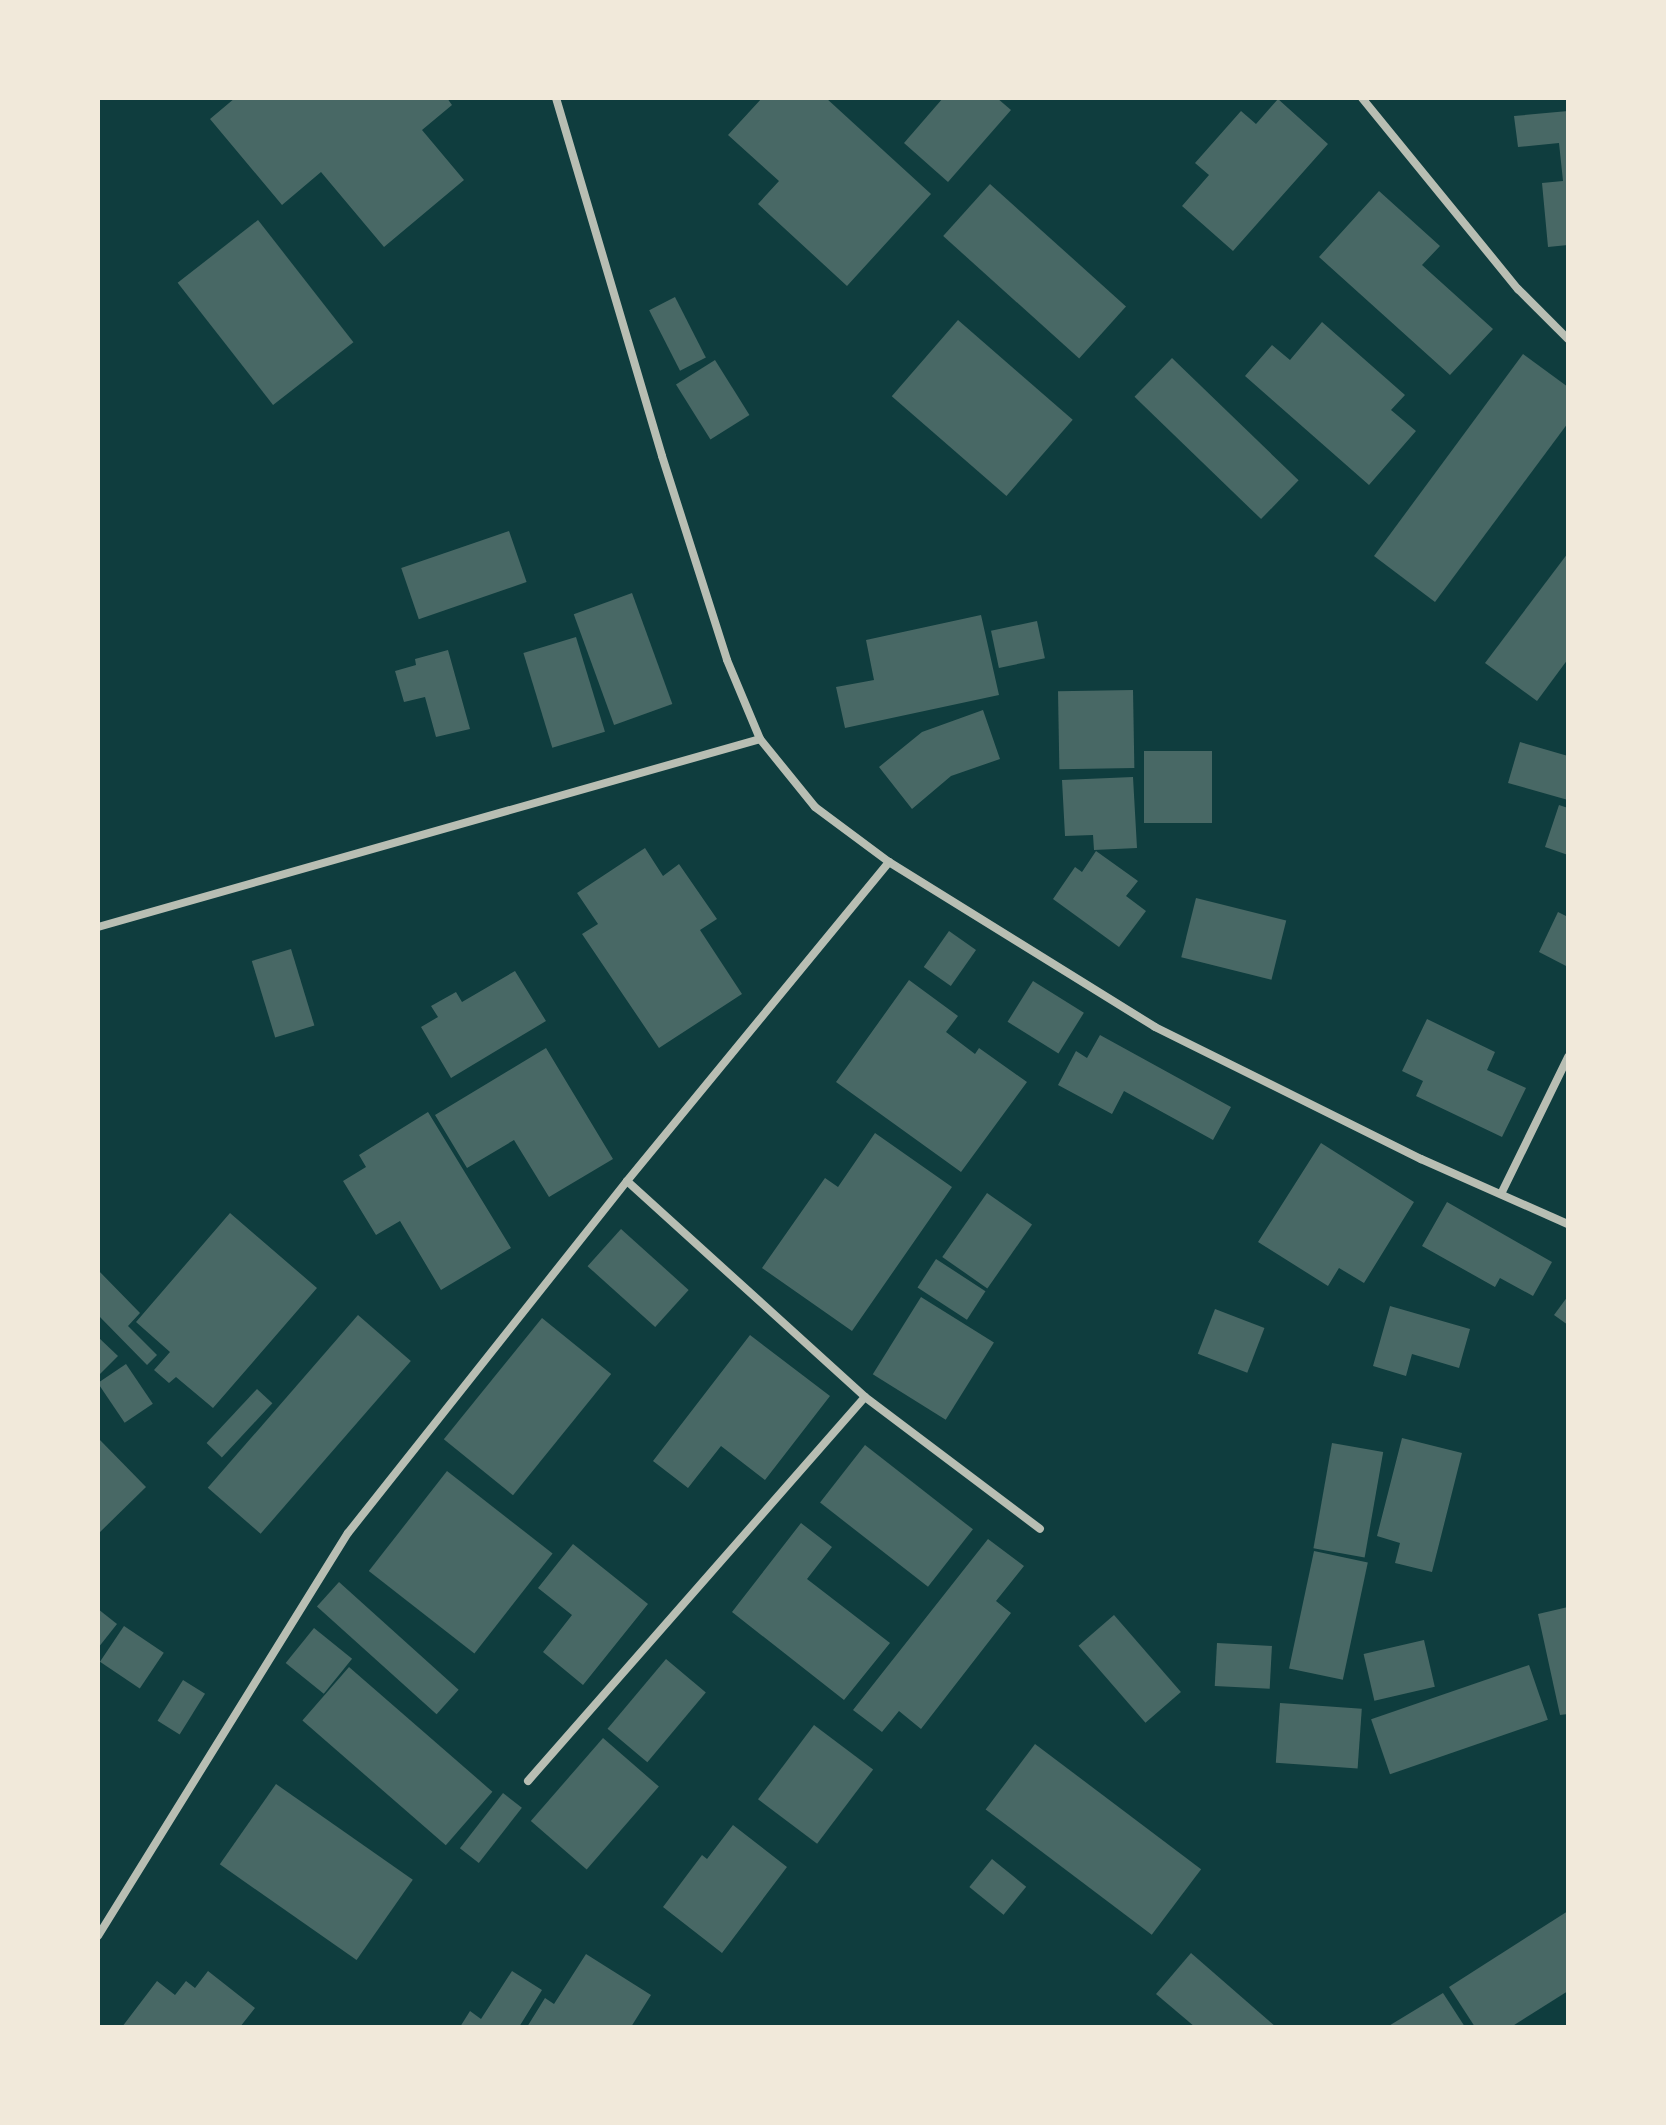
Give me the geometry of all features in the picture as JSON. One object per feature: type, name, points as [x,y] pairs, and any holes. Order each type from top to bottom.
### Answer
[{"type":"street","points":[[556,98],[671,485],[727,660],[760,739],[815,807],[889,862],[1155,1027],[1421,1159],[1568,1224]]},
{"type":"street","points":[[1362,98],[1518,289],[1568,339]]},
{"type":"street","points":[[98,927],[760,739]]},
{"type":"street","points":[[98,1936],[348,1533],[627,1181],[889,862]]},
{"type":"street","points":[[1501,1194],[1568,1057]]},
{"type":"street","points":[[627,1181],[865,1397],[1040,1529]]},
{"type":"street","points":[[528,1781],[865,1397]]},
{"type":"building","points":[[235,98],[447,98],[452,105],[422,130],[464,180],[384,247],[321,172],[282,205],[210,119]]},
{"type":"building","points":[[762,98],[826,98],[931,194],[847,286],[758,204],[779,181],[728,135]]},
{"type":"building","points":[[943,98],[997,98],[1011,110],[948,182],[904,143]]},
{"type":"building","points":[[1278,99],[1328,144],[1233,251],[1182,206],[1209,175],[1195,163],[1241,111],[1256,124]]},
{"type":"building","points":[[1568,111],[1568,245],[1548,247],[1542,183],[1563,181],[1559,143],[1518,147],[1514,116]]},
{"type":"building","points":[[990,184],[1126,306],[1079,358],[943,236]]},
{"type":"building","points":[[1379,191],[1440,246],[1422,265],[1493,329],[1450,375],[1319,257]]},
{"type":"building","points":[[258,220],[353,342],[273,405],[178,283]]},
{"type":"building","points":[[675,297],[706,358],[680,371],[649,310]]},
{"type":"building","points":[[958,320],[1073,420],[1006,496],[892,396]]},
{"type":"building","points":[[1322,322],[1405,395],[1391,410],[1416,431],[1369,485],[1245,376],[1272,345],[1290,360]]},
{"type":"building","points":[[1523,354],[1568,387],[1568,423],[1435,602],[1374,556]]},
{"type":"building","points":[[1172,358],[1299,480],[1261,519],[1134,397]]},
{"type":"building","points":[[715,360],[749,415],[710,439],[676,384]]},
{"type":"building","points":[[509,531],[527,582],[419,619],[401,568]]},
{"type":"building","points":[[1568,553],[1568,659],[1537,701],[1485,663]]},
{"type":"building","points":[[632,593],[672,704],[614,725],[574,614]]},
{"type":"building","points":[[981,615],[999,695],[845,728],[836,687],[874,680],[866,640]]},
{"type":"building","points":[[1037,621],[1045,658],[999,668],[991,631]]},
{"type":"building","points":[[576,637],[605,732],[552,748],[523,653]]},
{"type":"building","points":[[448,650],[470,729],[436,737],[425,697],[404,702],[395,671],[416,665],[415,659]]},
{"type":"building","points":[[1133,690],[1134,768],[1059,769],[1058,691]]},
{"type":"building","points":[[983,710],[1000,759],[951,776],[912,809],[879,767],[922,732]]},
{"type":"building","points":[[1520,742],[1568,756],[1568,800],[1508,783]]},
{"type":"building","points":[[1144,751],[1212,751],[1212,823],[1144,823]]},
{"type":"building","points":[[1133,777],[1137,848],[1094,850],[1093,835],[1065,836],[1062,780]]},
{"type":"building","points":[[1559,805],[1568,808],[1568,855],[1545,847]]},
{"type":"building","points":[[645,848],[663,876],[679,864],[717,919],[700,930],[742,994],[659,1048],[582,934],[598,924],[577,893]]},
{"type":"building","points":[[1096,851],[1138,881],[1126,896],[1146,911],[1119,947],[1053,899],[1075,867],[1082,872]]},
{"type":"building","points":[[1196,898],[1286,920],[1271,980],[1181,957]]},
{"type":"building","points":[[1558,912],[1568,917],[1568,967],[1539,952]]},
{"type":"building","points":[[949,931],[976,950],[951,986],[924,967]]},
{"type":"building","points":[[291,949],[314,1026],[275,1037],[252,961]]},
{"type":"building","points":[[515,971],[546,1021],[451,1078],[421,1027],[438,1017],[431,1006],[456,992],[462,1002]]},
{"type":"building","points":[[909,980],[958,1016],[946,1032],[975,1054],[979,1048],[1027,1082],[961,1172],[836,1082]]},
{"type":"building","points":[[1033,981],[1084,1013],[1058,1054],[1008,1022]]},
{"type":"building","points":[[1427,1019],[1495,1052],[1487,1070],[1526,1088],[1502,1137],[1416,1096],[1423,1081],[1402,1071]]},
{"type":"building","points":[[1100,1035],[1231,1107],[1213,1140],[1124,1091],[1112,1114],[1058,1085],[1076,1051],[1087,1058]]},
{"type":"building","points":[[546,1048],[613,1159],[549,1197],[514,1140],[467,1168],[435,1115]]},
{"type":"building","points":[[428,1112],[511,1248],[441,1290],[400,1221],[376,1235],[343,1181],[366,1167],[359,1155]]},
{"type":"building","points":[[875,1133],[952,1187],[852,1331],[762,1268],[825,1178],[838,1187]]},
{"type":"building","points":[[1321,1143],[1414,1202],[1364,1283],[1339,1268],[1328,1286],[1258,1242]]},
{"type":"building","points":[[987,1193],[1032,1225],[987,1288],[942,1257]]},
{"type":"building","points":[[1447,1202],[1552,1262],[1533,1296],[1500,1278],[1495,1287],[1422,1246]]},
{"type":"building","points":[[230,1213],[317,1288],[213,1408],[176,1377],[169,1383],[154,1370],[170,1352],[136,1322]]},
{"type":"building","points":[[621,1229],[689,1290],[655,1327],[588,1266]]},
{"type":"building","points":[[936,1259],[985,1291],[967,1320],[917,1288]]},
{"type":"building","points":[[98,1270],[140,1313],[128,1326],[157,1355],[147,1365],[98,1315]]},
{"type":"building","points":[[1568,1296],[1568,1325],[1554,1315]]},
{"type":"building","points":[[921,1297],[994,1343],[946,1420],[873,1374]]},
{"type":"building","points":[[1390,1306],[1470,1329],[1459,1368],[1412,1354],[1406,1376],[1373,1366]]},
{"type":"building","points":[[1215,1309],[1264,1328],[1247,1373],[1198,1354]]},
{"type":"building","points":[[358,1315],[411,1361],[261,1534],[208,1488]]},
{"type":"building","points":[[542,1318],[611,1374],[513,1495],[444,1439]]},
{"type":"building","points":[[750,1335],[830,1396],[765,1480],[721,1446],[688,1488],[653,1461]]},
{"type":"building","points":[[98,1337],[118,1356],[98,1376]]},
{"type":"building","points":[[126,1364],[153,1404],[125,1423],[98,1383]]},
{"type":"building","points":[[257,1389],[272,1403],[222,1457],[207,1443]]},
{"type":"building","points":[[98,1438],[146,1487],[98,1534]]},
{"type":"building","points":[[1402,1438],[1462,1453],[1432,1572],[1395,1563],[1400,1543],[1377,1536]]},
{"type":"building","points":[[1332,1443],[1383,1452],[1365,1557],[1313,1548]]},
{"type":"building","points":[[865,1445],[973,1529],[928,1587],[820,1503]]},
{"type":"building","points":[[447,1471],[553,1553],[474,1654],[369,1571]]},
{"type":"building","points":[[801,1523],[832,1547],[807,1579],[890,1643],[844,1700],[732,1612]]},
{"type":"building","points":[[988,1539],[1024,1566],[996,1601],[1011,1613],[921,1729],[899,1711],[882,1732],[853,1710]]},
{"type":"building","points":[[573,1544],[648,1604],[583,1685],[543,1652],[572,1615],[538,1588]]},
{"type":"building","points":[[1314,1551],[1368,1562],[1343,1680],[1289,1668]]},
{"type":"building","points":[[339,1582],[459,1690],[437,1714],[317,1607]]},
{"type":"building","points":[[1568,1607],[1568,1714],[1560,1715],[1538,1614]]},
{"type":"building","points":[[98,1609],[117,1624],[98,1648]]},
{"type":"building","points":[[1114,1615],[1181,1692],[1145,1723],[1079,1646]]},
{"type":"building","points":[[124,1626],[164,1653],[140,1688],[100,1662]]},
{"type":"building","points":[[314,1628],[352,1659],[324,1694],[286,1663]]},
{"type":"building","points":[[1424,1640],[1435,1687],[1374,1701],[1364,1654]]},
{"type":"building","points":[[1217,1643],[1272,1646],[1270,1689],[1215,1686]]},
{"type":"building","points":[[666,1659],[706,1692],[647,1762],[608,1729]]},
{"type":"building","points":[[1529,1665],[1548,1720],[1390,1774],[1371,1719]]},
{"type":"building","points":[[349,1667],[492,1792],[446,1845],[302,1721]]},
{"type":"building","points":[[183,1680],[205,1694],[180,1734],[158,1721]]},
{"type":"building","points":[[1280,1703],[1362,1709],[1358,1769],[1276,1763]]},
{"type":"building","points":[[814,1725],[873,1770],[817,1844],[758,1799]]},
{"type":"building","points":[[603,1738],[659,1787],[587,1870],[531,1821]]},
{"type":"building","points":[[1035,1744],[1201,1869],[1152,1935],[986,1809]]},
{"type":"building","points":[[276,1784],[413,1880],[357,1960],[220,1864]]},
{"type":"building","points":[[503,1793],[522,1808],[479,1863],[460,1848]]},
{"type":"building","points":[[733,1825],[787,1867],[722,1953],[663,1907],[702,1855],[707,1859]]},
{"type":"building","points":[[992,1859],[1026,1887],[1004,1915],[969,1887]]},
{"type":"building","points":[[1568,1911],[1568,1991],[1511,2027],[1475,2027],[1449,1987]]},
{"type":"building","points":[[1191,1953],[1276,2027],[1195,2027],[1156,1994]]},
{"type":"building","points":[[586,1954],[651,1995],[631,2027],[527,2027],[545,1998],[554,2004]]},
{"type":"building","points":[[208,1971],[255,2008],[240,2027],[122,2027],[157,1981],[175,1995],[186,1981],[195,1988]]},
{"type":"building","points":[[512,1971],[542,1990],[519,2027],[460,2027],[470,2011],[481,2019]]},
{"type":"building","points":[[1443,1993],[1465,2027],[1387,2027]]}]
